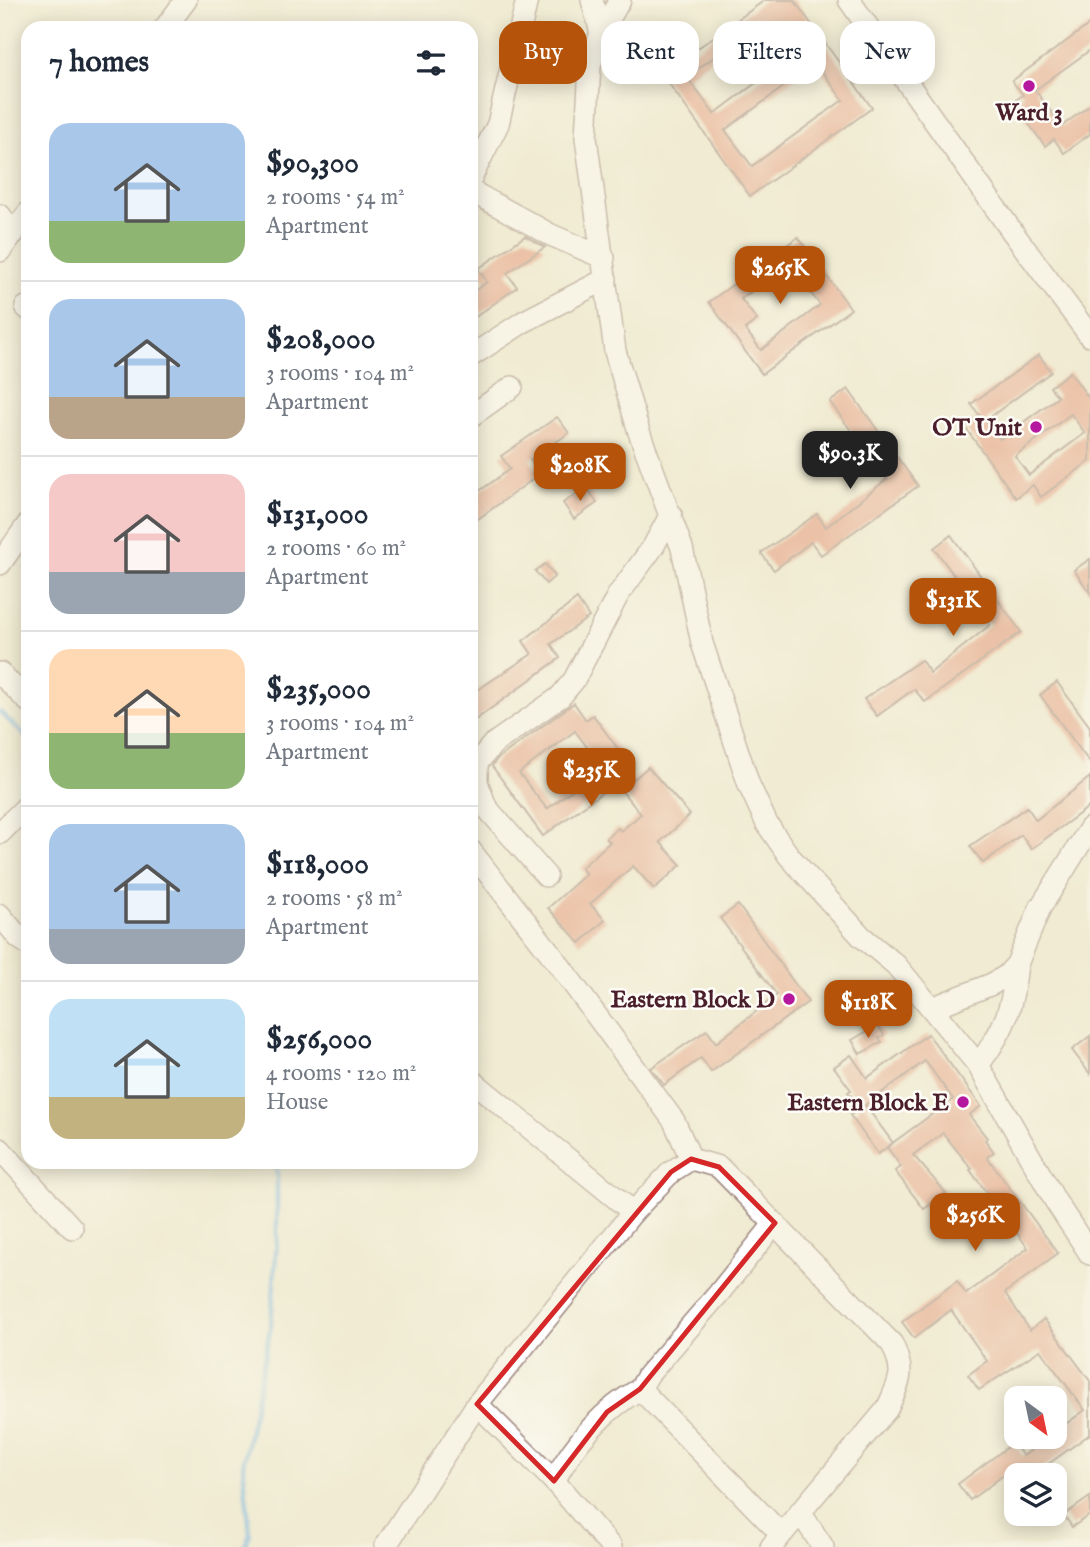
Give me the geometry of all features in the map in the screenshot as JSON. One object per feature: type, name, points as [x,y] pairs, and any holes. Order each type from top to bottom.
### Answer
[{"type":"street","points":[[170,21],[186,0]]},
{"type":"street","points":[[478,164],[498,124],[527,0]]},
{"type":"street","points":[[592,0],[601,33],[590,65],[586,138],[615,351],[639,432],[671,514],[692,590],[702,643],[748,785],[767,824],[789,856],[861,936],[896,965],[978,1065],[1056,1202],[1090,1254]]},
{"type":"street","points":[[608,21],[620,0]]},
{"type":"street","points":[[852,1],[996,208],[1090,336]]},
{"type":"street","points":[[478,195],[551,235],[605,269]]},
{"type":"street","points":[[0,215],[6,243]]},
{"type":"street","points":[[6,243],[21,223]]},
{"type":"street","points":[[478,351],[605,269]]},
{"type":"street","points":[[478,411],[512,387]]},
{"type":"street","points":[[478,763],[493,744],[560,697],[574,680],[618,595],[653,547],[671,514]]},
{"type":"street","points":[[0,564],[21,534]]},
{"type":"street","points":[[0,673],[21,694]]},
{"type":"street","points":[[478,785],[486,807],[546,876]]},
{"type":"street","points":[[0,833],[21,812]]},
{"type":"street","points":[[978,1065],[1009,1016],[1017,964],[1040,908],[1090,828]]},
{"type":"street","points":[[478,860],[674,1121],[691,1159]]},
{"type":"street","points":[[0,915],[21,940]]},
{"type":"street","points":[[932,1007],[992,984],[1006,976],[1017,964]]},
{"type":"street","points":[[478,1086],[633,1212]]},
{"type":"street","points":[[0,1149],[72,1228]]},
{"type":"street","points":[[385,1547],[477,1404],[633,1212],[671,1172],[691,1159],[719,1167],[892,1344],[901,1364],[898,1383],[887,1409],[776,1541],[640,1389]]},
{"type":"street","points":[[554,1481],[576,1447],[607,1412],[640,1389],[775,1223]]},
{"type":"street","points":[[477,1404],[554,1481],[611,1547]]},
{"type":"street","points":[[800,1512],[823,1547]]},
{"type":"highlighted area","points":[[691,1159],[719,1167],[775,1223],[640,1389],[607,1412],[554,1481],[477,1404],[671,1172]]},
{"type":"building","points":[[765,0],[794,0],[809,21],[736,21]]},
{"type":"building","name":"Ward 3","points":[[1090,24],[1090,50],[1035,90],[1062,126],[1090,105],[1090,134],[1064,153],[1054,139],[1045,146],[1013,102],[1023,95],[1012,81]]},
{"type":"building","points":[[713,37],[713,58],[699,68],[699,47]]},
{"type":"building","points":[[826,44],[840,64],[840,84],[855,84],[872,108],[750,196],[669,84],[692,84],[714,114],[754,84],[787,84],[725,130],[752,166],[843,100],[826,77]]},
{"type":"building","points":[[525,236],[545,247],[507,273],[517,287],[478,315],[478,288],[487,282],[478,269]]},
{"type":"building","points":[[798,237],[851,309],[762,374],[709,302]],"holes":[[[788,264],[820,305],[761,350],[745,329],[757,320],[741,299]]]},
{"type":"building","name":"OT Unit","points":[[1039,355],[1051,372],[986,420],[1000,439],[1058,397],[1050,387],[1070,372],[1090,400],[1090,461],[1041,497],[1033,485],[1016,498],[965,427],[980,416],[971,404]],"holes":[[[1071,414],[1085,433],[1029,475],[1015,456]]]},
{"type":"building","points":[[848,389],[918,486],[821,555],[811,542],[774,570],[761,553],[817,514],[826,527],[887,479],[830,402]]},
{"type":"building","points":[[557,417],[569,433],[530,460],[540,474],[478,519],[478,492],[510,469],[501,456]]},
{"type":"building","points":[[587,487],[597,503],[574,519],[563,503]]},
{"type":"building","points":[[951,535],[1021,632],[925,702],[914,689],[877,716],[864,699],[921,660],[930,673],[990,625],[934,548]]},
{"type":"building","points":[[1090,559],[1090,593],[1074,570]]},
{"type":"building","points":[[545,564],[555,576],[546,584],[535,571]]},
{"type":"building","points":[[577,599],[589,617],[551,644],[560,658],[478,718],[478,689],[532,654],[523,641]]},
{"type":"building","points":[[1057,682],[1090,727],[1090,763],[1040,695]]},
{"type":"building","points":[[574,703],[586,720],[593,715],[623,756],[617,760],[632,781],[648,767],[690,815],[660,842],[681,865],[654,889],[633,866],[590,904],[605,920],[580,943],[548,908],[586,874],[581,868],[610,842],[606,838],[618,828],[621,831],[641,814],[615,783],[543,836],[492,766],[497,759]],"holes":[[[575,731],[602,767],[547,809],[519,773]]]},
{"type":"building","points":[[1090,777],[1090,806],[1031,849],[1021,835],[983,863],[970,846],[1027,807],[1036,820]]},
{"type":"building","name":"Eastern Block D","points":[[738,905],[808,1002],[711,1072],[701,1058],[664,1085],[651,1068],[707,1030],[716,1043],[777,995],[720,918]]},
{"type":"building","points":[[878,1025],[884,1035],[879,1038],[882,1042],[860,1054],[852,1040]]},
{"type":"building","points":[[928,1034],[981,1106],[969,1115],[994,1152],[987,1157],[1058,1253],[1005,1293],[1030,1330],[1044,1319],[1090,1381],[1090,1434],[1050,1463],[1004,1463],[1004,1475],[970,1500],[958,1484],[1005,1449],[1018,1449],[1023,1456],[1033,1449],[1068,1449],[1068,1422],[1085,1410],[1040,1350],[979,1390],[968,1375],[987,1361],[951,1310],[914,1338],[902,1322],[957,1281],[966,1294],[1028,1248],[943,1133],[913,1155],[946,1193],[924,1209],[895,1171],[901,1167],[887,1147],[878,1154],[850,1115],[860,1108],[834,1067],[851,1055],[867,1078]],"holes":[[[925,1061],[953,1099],[893,1143],[865,1105]]]},
{"type":"building","points":[[1090,1036],[1090,1074],[1072,1050]]},
{"type":"building","points":[[1090,1497],[1090,1515],[1072,1527],[1067,1520],[1067,1513]]},
{"type":"waterway","points":[[0,712],[21,732]]},
{"type":"waterway","points":[[244,1547],[250,1534],[243,1465],[271,1325],[277,1239],[276,1169]]},
{"type":"place","name":"Ward 3","points":[[1029,86]]},
{"type":"place","name":"OT Unit","points":[[1036,427]]},
{"type":"place","name":"Eastern Block D","points":[[789,999]]},
{"type":"place","name":"Eastern Block E","points":[[963,1102]]}]
